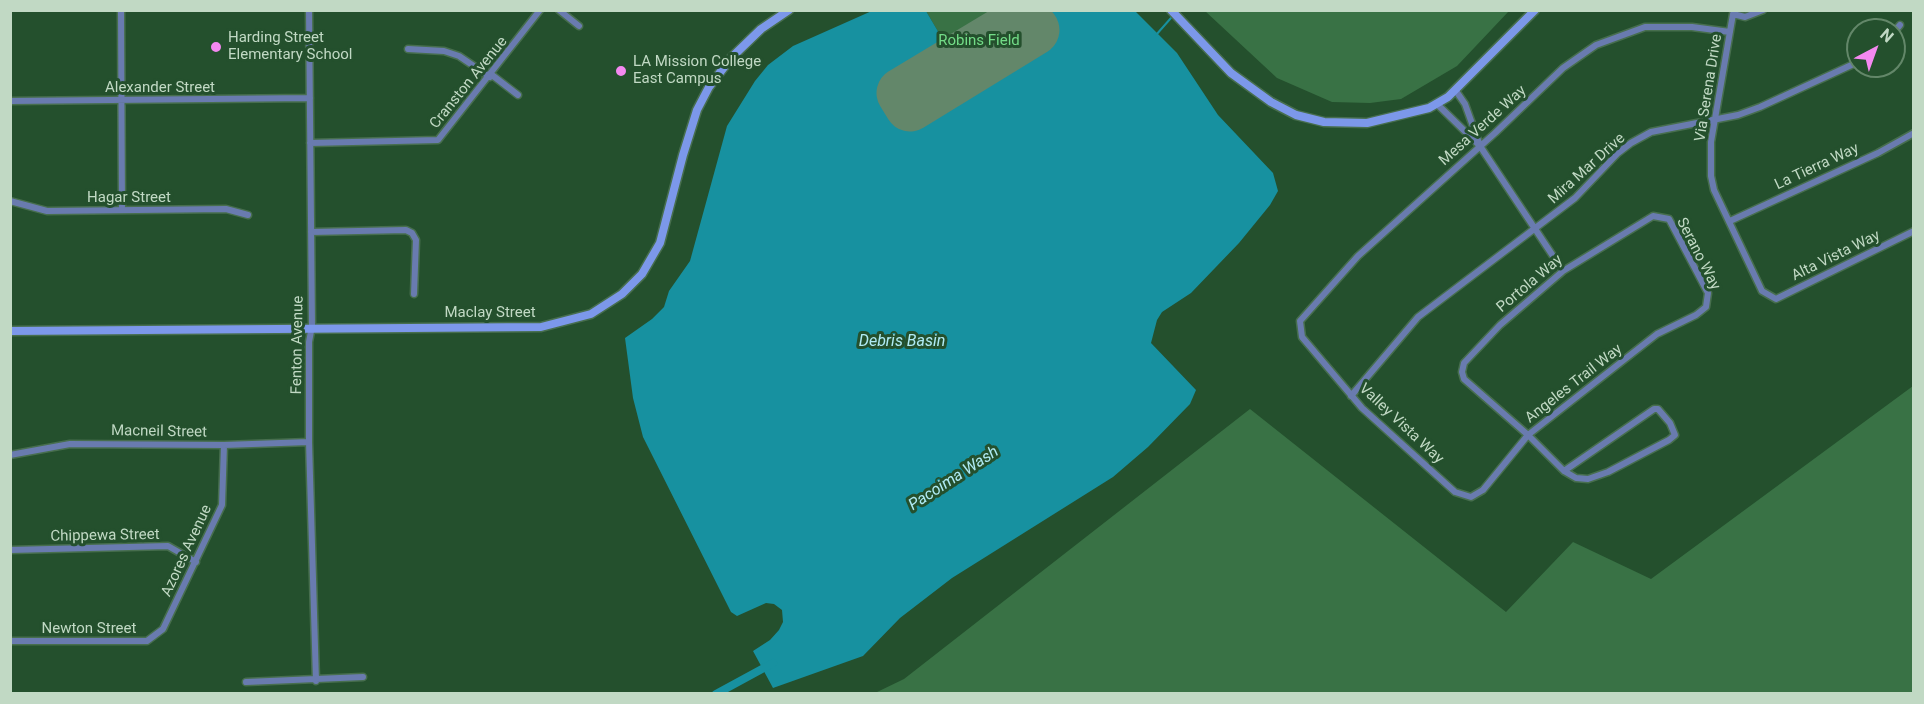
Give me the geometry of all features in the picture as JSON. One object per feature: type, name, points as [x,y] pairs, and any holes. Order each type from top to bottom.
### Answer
[{"type":"street","points":[[121,10],[122,210]]},
{"type":"street","name":"Fenton Avenue","points":[[309,10],[312,327],[309,342],[309,442],[316,681]]},
{"type":"street","name":"Cranston Avenue","points":[[310,143],[438,140],[491,76],[540,10]]},
{"type":"street","points":[[560,10],[579,26]]},
{"type":"street","name":"Maclay Street","points":[[10,331],[541,327],[574,320],[606,305],[642,274],[660,243],[697,110],[709,87],[738,50],[761,29],[789,10]]},
{"type":"street","points":[[1171,10],[1247,87],[1296,115],[1324,122],[1367,123],[1397,117],[1437,104],[1456,92],[1535,10]]},
{"type":"street","points":[[1734,12],[1745,17],[1763,10]]},
{"type":"street","name":"Via Serena Drive","points":[[1734,12],[1711,142],[1711,176],[1714,190],[1762,291],[1768,296]]},
{"type":"street","name":"Mesa Verde Way","points":[[1300,330],[1304,315],[1358,256],[1563,68],[1612,37],[1645,27],[1692,27],[1730,32]]},
{"type":"street","points":[[408,49],[444,51],[459,57],[518,95]]},
{"type":"street","name":"Mira Mar Drive","points":[[1351,396],[1418,317],[1575,198],[1618,153],[1631,143],[1651,132],[1760,107],[1846,68]]},
{"type":"street","points":[[1456,92],[1465,104],[1480,146]]},
{"type":"street","name":"Alexander Street","points":[[10,101],[310,98]]},
{"type":"street","points":[[1437,104],[1480,146],[1563,271]]},
{"type":"street","name":"La Tierra Way","points":[[1730,221],[1878,153],[1914,133]]},
{"type":"street","name":"Hagar Street","points":[[10,201],[47,211],[226,209],[248,215]]},
{"type":"street","name":"Portola Way","points":[[1528,435],[1464,379],[1462,372],[1464,363],[1475,350],[1563,271],[1653,216],[1661,216]]},
{"type":"street","name":"Serano Way","points":[[1661,216],[1669,219],[1675,227],[1708,293],[1706,307]]},
{"type":"street","points":[[311,232],[406,230],[412,233],[416,240],[414,294]]},
{"type":"street","name":"Alta Vista Way","points":[[1768,296],[1776,299],[1783,296],[1914,231]]},
{"type":"street","name":"Angeles Trail Way","points":[[1471,497],[1483,490],[1528,435],[1657,334],[1696,315],[1706,307]]},
{"type":"street","name":"Valley Vista Way","points":[[1300,330],[1302,337],[1351,396],[1455,492],[1471,497]]},
{"type":"street","points":[[1528,435],[1564,471],[1576,478],[1588,479],[1608,472],[1675,435],[1670,423],[1658,409],[1654,409],[1564,471]]},
{"type":"street","name":"Macneil Street","points":[[10,454],[70,444],[224,446],[309,442]]},
{"type":"street","name":"Azores Avenue","points":[[164,629],[222,505],[224,446]]},
{"type":"street","name":"Chippewa Street","points":[[10,550],[168,546],[196,562]]},
{"type":"street","name":"Newton Street","points":[[10,641],[147,641],[164,629]]},
{"type":"street","points":[[246,682],[316,681],[363,677]]},
{"type":"green space","name":"Robins Field","points":[[926,11],[995,11],[1003,23],[1027,11],[1044,36],[910,116],[891,83],[949,50]]},
{"type":"green space","points":[[1205,11],[1509,11],[1457,66],[1401,99],[1370,103],[1332,102],[1277,78]]},
{"type":"green space","points":[[1913,386],[1913,693],[875,693],[904,679],[1250,409],[1506,612],[1573,542],[1651,579]]},
{"type":"water","name":"Debris Basin","points":[[874,10],[926,11],[949,50],[892,83],[910,116],[1044,36],[1027,11],[1135,11],[1177,53],[1218,115],[1273,173],[1278,191],[1270,205],[1239,243],[1191,293],[1162,312],[1157,320],[1151,343],[1196,390],[1190,404],[1148,447],[1113,477],[952,578],[900,618],[863,656],[773,688],[753,651],[770,640],[779,630],[783,622],[782,610],[774,604],[766,603],[737,616],[731,612],[643,437],[633,398],[625,338],[652,319],[664,307],[669,291],[690,261],[727,126],[755,81],[768,65],[793,46]]},
{"type":"waterway","name":"Pacoima Wash","points":[[1156,35],[1178,10]]},
{"type":"waterway","name":"Pacoima Wash","points":[[716,694],[773,663]]},
{"type":"runway","points":[[1025,19],[1034,30],[910,106],[902,93],[1025,19]]},
{"type":"place","name":"Harding Street Elementary School","points":[[216,47]]},
{"type":"place","name":"LA Mission College East Campus","points":[[621,71]]}]
